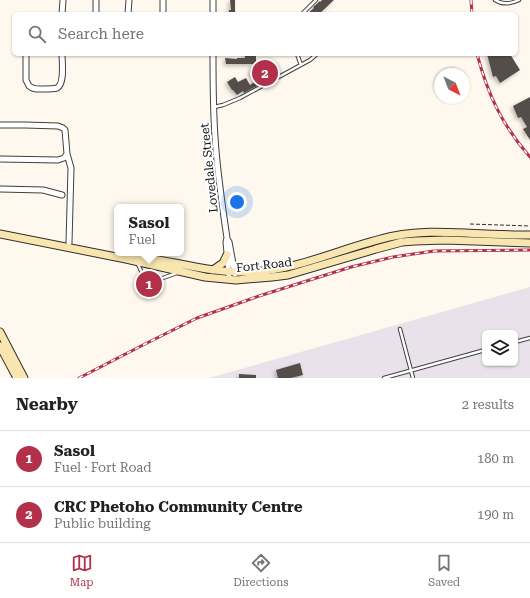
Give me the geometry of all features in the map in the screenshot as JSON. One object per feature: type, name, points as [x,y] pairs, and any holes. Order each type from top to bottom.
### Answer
[{"type":"main road","points":[[0,229],[114,251]]},
{"type":"main road","points":[[431,240],[432,232]]},
{"type":"main road","name":"Fort Road","points":[[138,256],[213,270],[250,272],[286,267],[393,236],[414,233],[432,232],[530,235]]},
{"type":"main road","name":"Fort Road","points":[[0,235],[13,236],[137,261],[205,277],[232,280],[259,279],[288,275],[402,242],[431,240],[530,243]]},
{"type":"main road","points":[[213,270],[223,264],[227,255]]},
{"type":"main road","points":[[0,332],[24,378]]},
{"type":"main road","points":[[0,346],[17,378]]},
{"type":"street","points":[[62,0],[62,12]]},
{"type":"street","points":[[96,0],[96,12]]},
{"type":"street","points":[[128,12],[129,0]]},
{"type":"street","points":[[162,0],[163,12]]},
{"type":"street","points":[[213,0],[213,12]]},
{"type":"street","points":[[26,56],[26,80],[29,86],[34,90],[54,88],[60,85],[62,79],[62,56]]},
{"type":"street","name":"Lovedale Street","points":[[213,56],[213,107],[217,169],[227,238],[227,255],[232,272],[232,280]]},
{"type":"street","points":[[0,125],[25,124],[58,126],[65,130],[67,154],[71,168],[69,243]]},
{"type":"street","points":[[0,159],[58,160],[64,158],[67,154]]},
{"type":"street","points":[[0,189],[43,190],[62,195]]},
{"type":"street","points":[[227,238],[229,242],[232,272]]},
{"type":"lane","points":[[304,12],[316,0]]},
{"type":"lane","points":[[495,0],[502,4],[519,0]]},
{"type":"lane","points":[[298,56],[301,65]]},
{"type":"lane","points":[[213,107],[223,105],[240,98],[316,56]]},
{"type":"lane","points":[[137,261],[142,273],[147,276],[160,279],[181,272]]},
{"type":"lane","points":[[400,329],[413,378]]},
{"type":"lane","points":[[518,341],[530,338]]},
{"type":"lane","points":[[384,378],[482,351]]},
{"type":"path","points":[[470,224],[530,226]]},
{"type":"shaded area","points":[[530,287],[530,378],[209,378]]},
{"type":"building","points":[[230,0],[235,0],[235,12],[229,12],[229,10],[231,10]]},
{"type":"building","points":[[322,0],[334,0],[321,12],[309,12],[314,8],[313,7]]},
{"type":"building","points":[[245,56],[256,56],[256,64],[226,64],[225,58],[237,59],[245,58]]},
{"type":"building","points":[[488,56],[511,56],[520,70],[500,83],[496,76],[493,77]]},
{"type":"building","points":[[265,63],[273,77],[244,93],[243,91],[237,95],[232,90],[227,82],[235,77],[238,82],[246,78],[250,85],[256,81],[250,71]]},
{"type":"building","points":[[530,97],[530,140],[523,129],[527,127],[521,117],[518,118],[513,106]]},
{"type":"building","points":[[300,363],[303,375],[291,378],[278,378],[276,370]]},
{"type":"building","points":[[239,374],[256,375],[256,378],[239,378]]},
{"type":"railway","points":[[471,0],[472,12]]},
{"type":"railway","points":[[478,56],[486,83],[497,109],[511,133],[530,157]]},
{"type":"railway","points":[[79,378],[197,318],[259,296],[351,267],[393,257],[434,251],[530,250]]},
{"type":"place","name":"CRC Phetoho Community Centre","points":[[265,73]]},
{"type":"place","name":"Sasol","points":[[149,284]]}]
